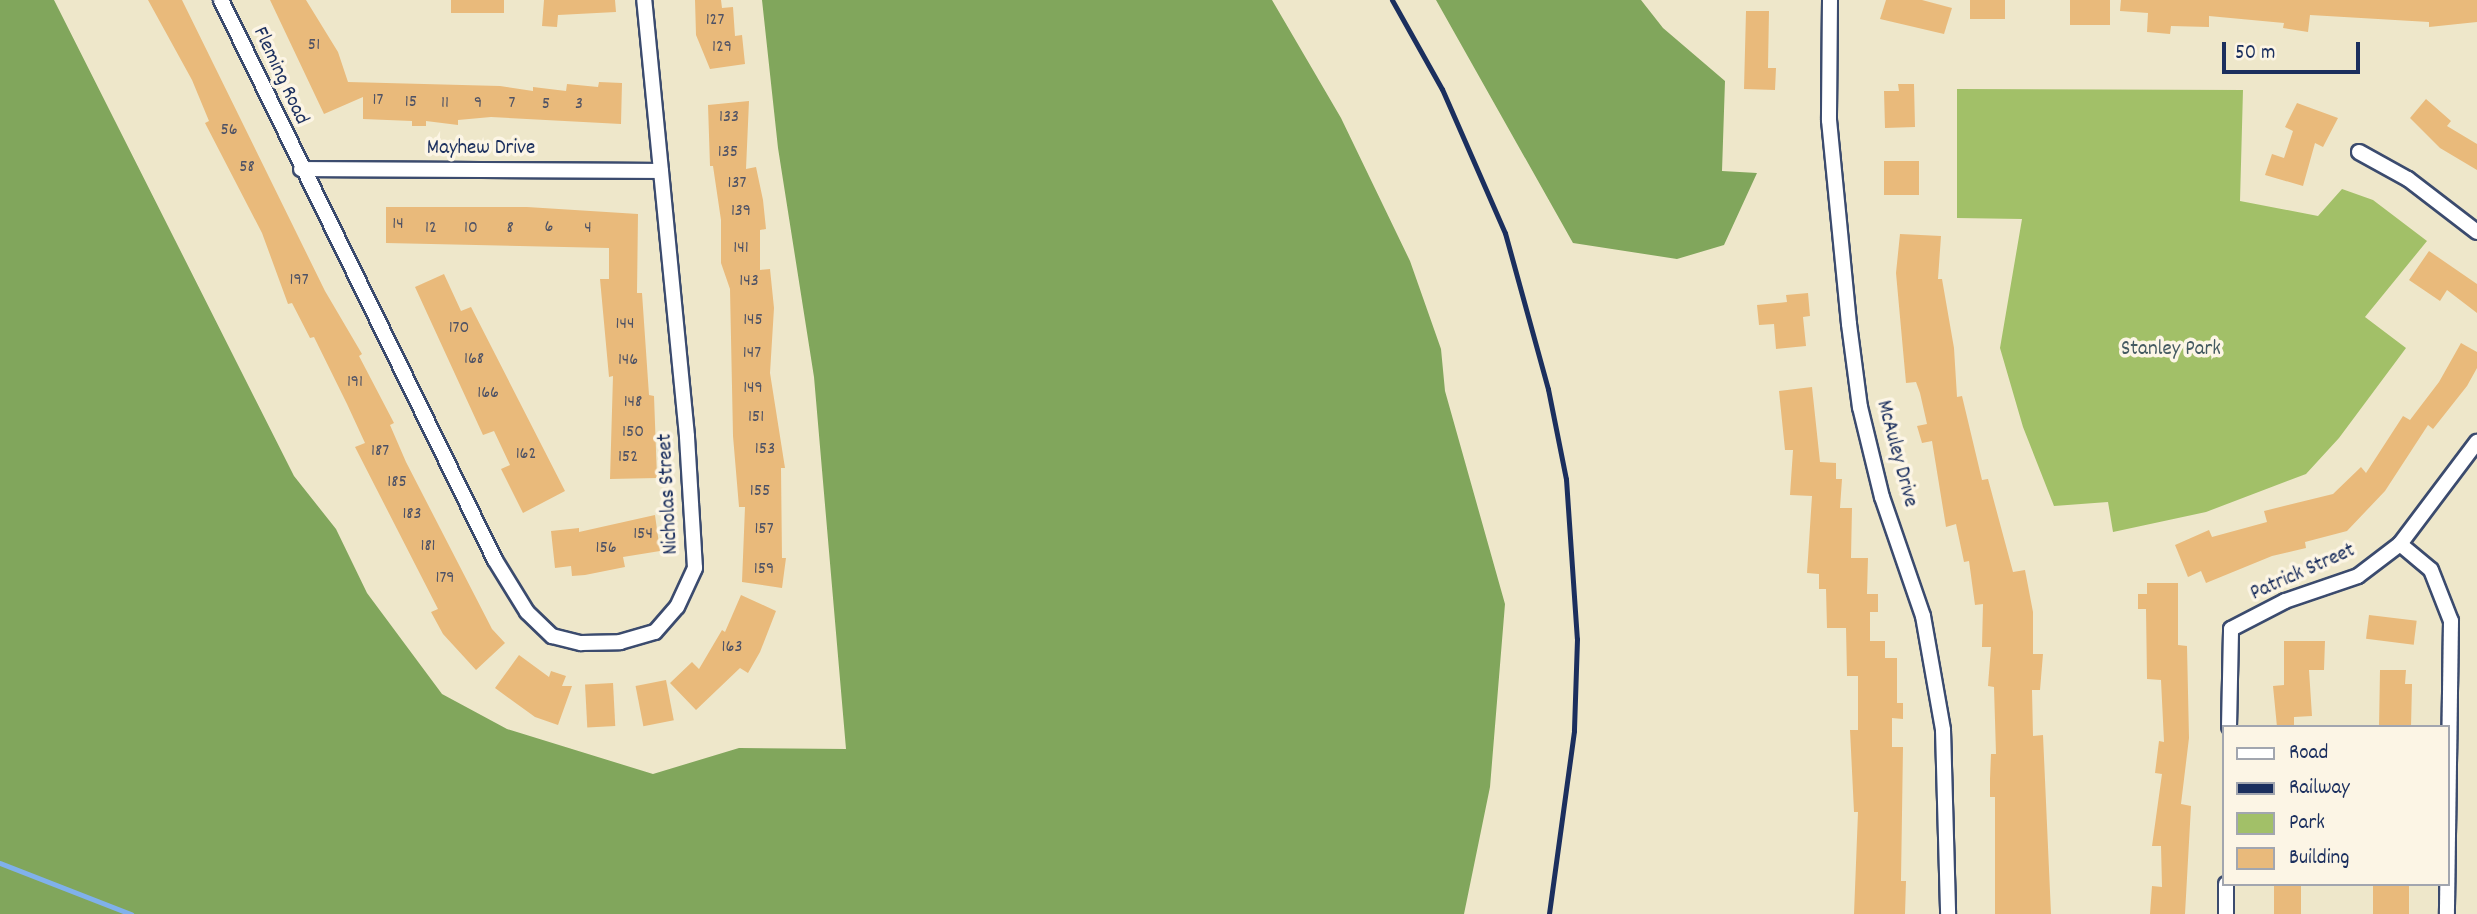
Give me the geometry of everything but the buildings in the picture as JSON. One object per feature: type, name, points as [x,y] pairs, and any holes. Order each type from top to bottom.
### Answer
[{"type":"street","name":"Fleming Road","points":[[221,0],[301,169]]},
{"type":"street","name":"Nicholas Street","points":[[301,169],[495,560],[527,612],[552,636],[581,643],[620,642],[655,632],[677,607],[695,568],[687,436],[644,0]]},
{"type":"street","name":"McAuley Drive","points":[[1830,0],[1829,120],[1849,324],[1860,407],[1882,497],[1923,616],[1943,730],[1948,914]]},
{"type":"street","points":[[2358,152],[2408,179],[2477,232]]},
{"type":"street","name":"Mayhew Drive","points":[[301,169],[661,171]]},
{"type":"street","name":"Patrick Street","points":[[2229,725],[2231,629],[2285,601],[2358,576],[2400,544],[2477,442]]},
{"type":"street","points":[[2400,544],[2431,570],[2451,621],[2449,768]]},
{"type":"street","points":[[2226,886],[2226,914]]},
{"type":"street","points":[[2447,886],[2447,914]]},
{"type":"green space","points":[[0,0],[54,0],[294,476],[336,529],[367,593],[442,694],[507,729],[653,774],[739,748],[846,749],[814,377],[778,148],[762,0],[1272,0],[1341,118],[1410,261],[1441,349],[1445,391],[1505,604],[1490,787],[1464,914],[0,914]]},
{"type":"green space","points":[[1436,0],[1641,0],[1663,28],[1725,81],[1722,171],[1757,173],[1724,245],[1677,259],[1573,243]]},
{"type":"green space","name":"Stanley Park","points":[[1957,89],[2243,90],[2240,201],[2318,216],[2342,189],[2373,200],[2427,241],[2365,317],[2406,348],[2339,438],[2306,474],[2206,512],[2113,532],[2108,502],[2054,506],[2023,427],[2000,348],[2022,219],[1957,218]]},
{"type":"waterway","points":[[0,863],[131,914]]},
{"type":"railway","points":[[1392,0],[1442,89],[1505,233],[1548,389],[1566,479],[1577,639],[1574,731],[1549,914]]}]
